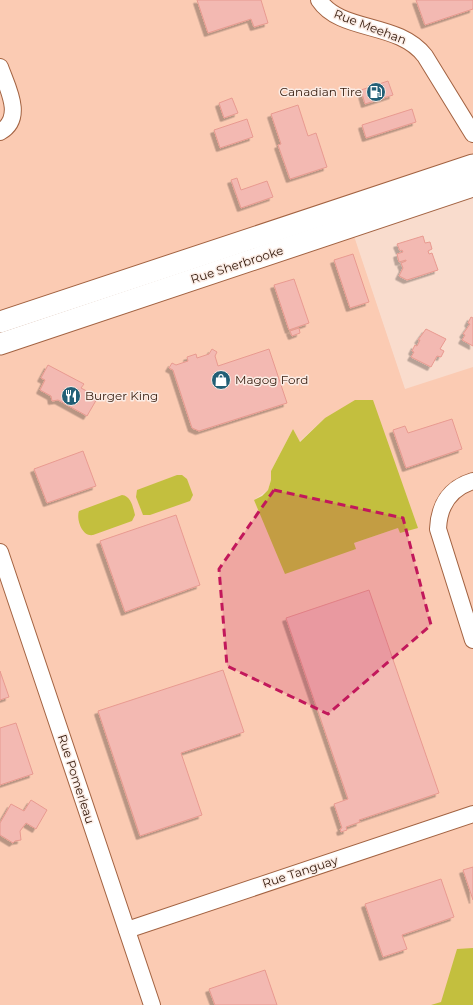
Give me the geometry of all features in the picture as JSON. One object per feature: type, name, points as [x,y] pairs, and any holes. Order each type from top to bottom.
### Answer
[{"type":"main road","name":"Rue Sherbrooke","points":[[0,322],[473,165]]},
{"type":"main road","name":"Rue Sherbrooke","points":[[0,344],[473,186]]},
{"type":"street","name":"Rue Meehan","points":[[319,0],[326,8],[337,16],[402,37],[416,46],[425,56],[473,134]]},
{"type":"street","points":[[0,67],[13,113],[10,123],[0,132]]},
{"type":"street","points":[[473,481],[457,488],[448,497],[440,512],[438,529],[473,640]]},
{"type":"street","name":"Rue Pomerleau","points":[[0,552],[152,1005]]},
{"type":"street","name":"Rue Tanguay","points":[[126,930],[473,814]]},
{"type":"highlighted area","points":[[274,490],[403,518],[431,625],[328,714],[227,666],[219,569]]},
{"type":"shaded area","points":[[0,0],[473,0],[473,197],[354,236],[405,389],[473,367],[473,1005],[0,1005]],"holes":[[[325,418],[418,528],[398,528],[354,543],[355,550],[254,500],[268,490],[271,480],[271,471],[293,429],[299,442]]]},
{"type":"shaded area","points":[[355,400],[373,400],[418,528],[400,533],[398,528],[354,543],[356,549],[285,574],[254,500],[262,496],[268,490],[271,480],[271,471],[293,429],[300,442],[325,418]]},
{"type":"shaded area","points":[[177,475],[182,475],[187,479],[193,495],[190,501],[150,515],[143,515],[136,497],[137,490]]},
{"type":"shaded area","points":[[122,495],[128,497],[132,505],[135,515],[132,521],[93,535],[89,535],[83,530],[79,523],[79,511]]},
{"type":"shaded area","points":[[473,948],[473,1005],[431,1005],[441,1002],[457,949]]},
{"type":"building","points":[[197,0],[261,0],[268,23],[254,27],[251,19],[208,33]]},
{"type":"building","points":[[416,0],[473,0],[473,9],[425,25]]},
{"type":"building","points":[[388,81],[393,95],[365,104],[361,90]]},
{"type":"building","points":[[232,98],[238,113],[224,118],[219,103]]},
{"type":"building","points":[[298,105],[308,136],[316,133],[327,167],[290,179],[278,145],[281,144],[271,114]]},
{"type":"building","points":[[412,109],[416,122],[366,138],[362,125]]},
{"type":"building","points":[[247,119],[253,137],[220,148],[214,130]]},
{"type":"building","points":[[237,178],[241,190],[267,181],[273,197],[241,208],[231,180]]},
{"type":"building","points":[[423,236],[425,243],[430,242],[432,249],[428,251],[429,254],[432,253],[438,270],[407,280],[399,276],[403,268],[401,263],[406,260],[399,262],[397,254],[403,252],[402,250],[400,251],[397,244]]},
{"type":"building","points":[[353,254],[369,302],[350,308],[334,260]]},
{"type":"building","points":[[294,279],[309,323],[289,330],[274,285]]},
{"type":"building","points":[[471,317],[473,318],[473,346],[462,340],[465,335],[463,334],[470,324],[468,323]]},
{"type":"building","points":[[299,328],[300,333],[292,336],[290,331]]},
{"type":"building","points":[[426,329],[446,339],[440,349],[444,351],[441,357],[437,356],[431,367],[411,357],[414,352],[412,351],[415,345],[417,346],[420,340],[418,340]]},
{"type":"building","points":[[212,349],[217,352],[215,356],[218,366],[269,349],[287,403],[199,431],[192,428],[173,370],[169,368],[172,363],[176,365],[188,361],[187,357],[196,354],[197,358],[209,354]]},
{"type":"building","points":[[48,365],[84,384],[81,388],[98,397],[87,416],[58,400],[52,401],[51,396],[40,390],[45,380],[41,378]]},
{"type":"building","points":[[452,419],[462,449],[406,468],[393,430],[405,426],[408,433]]},
{"type":"building","points":[[83,451],[96,486],[47,503],[34,469]]},
{"type":"building","points":[[176,515],[200,585],[125,612],[100,541]]},
{"type":"building","points":[[369,590],[439,793],[359,820],[360,822],[346,827],[347,830],[341,832],[340,829],[342,828],[334,804],[348,799],[286,618]]},
{"type":"building","points":[[223,670],[244,732],[181,753],[202,815],[140,836],[98,711]]},
{"type":"building","points":[[0,671],[9,697],[0,700]]},
{"type":"building","points":[[16,723],[33,774],[0,785],[0,728]]},
{"type":"building","points":[[31,800],[47,810],[36,829],[26,823],[20,831],[21,840],[13,843],[0,835],[0,823],[11,804],[24,811]]},
{"type":"building","points":[[473,867],[473,900],[463,870]]},
{"type":"building","points":[[441,879],[454,917],[402,935],[407,949],[383,957],[365,904]]},
{"type":"building","points":[[265,970],[277,1005],[215,1005],[209,989]]},
{"type":"place","name":"Canadian Tire","points":[[376,92]]},
{"type":"place","name":"Magog Ford","points":[[221,380]]},
{"type":"place","name":"Burger King","points":[[71,396]]}]
